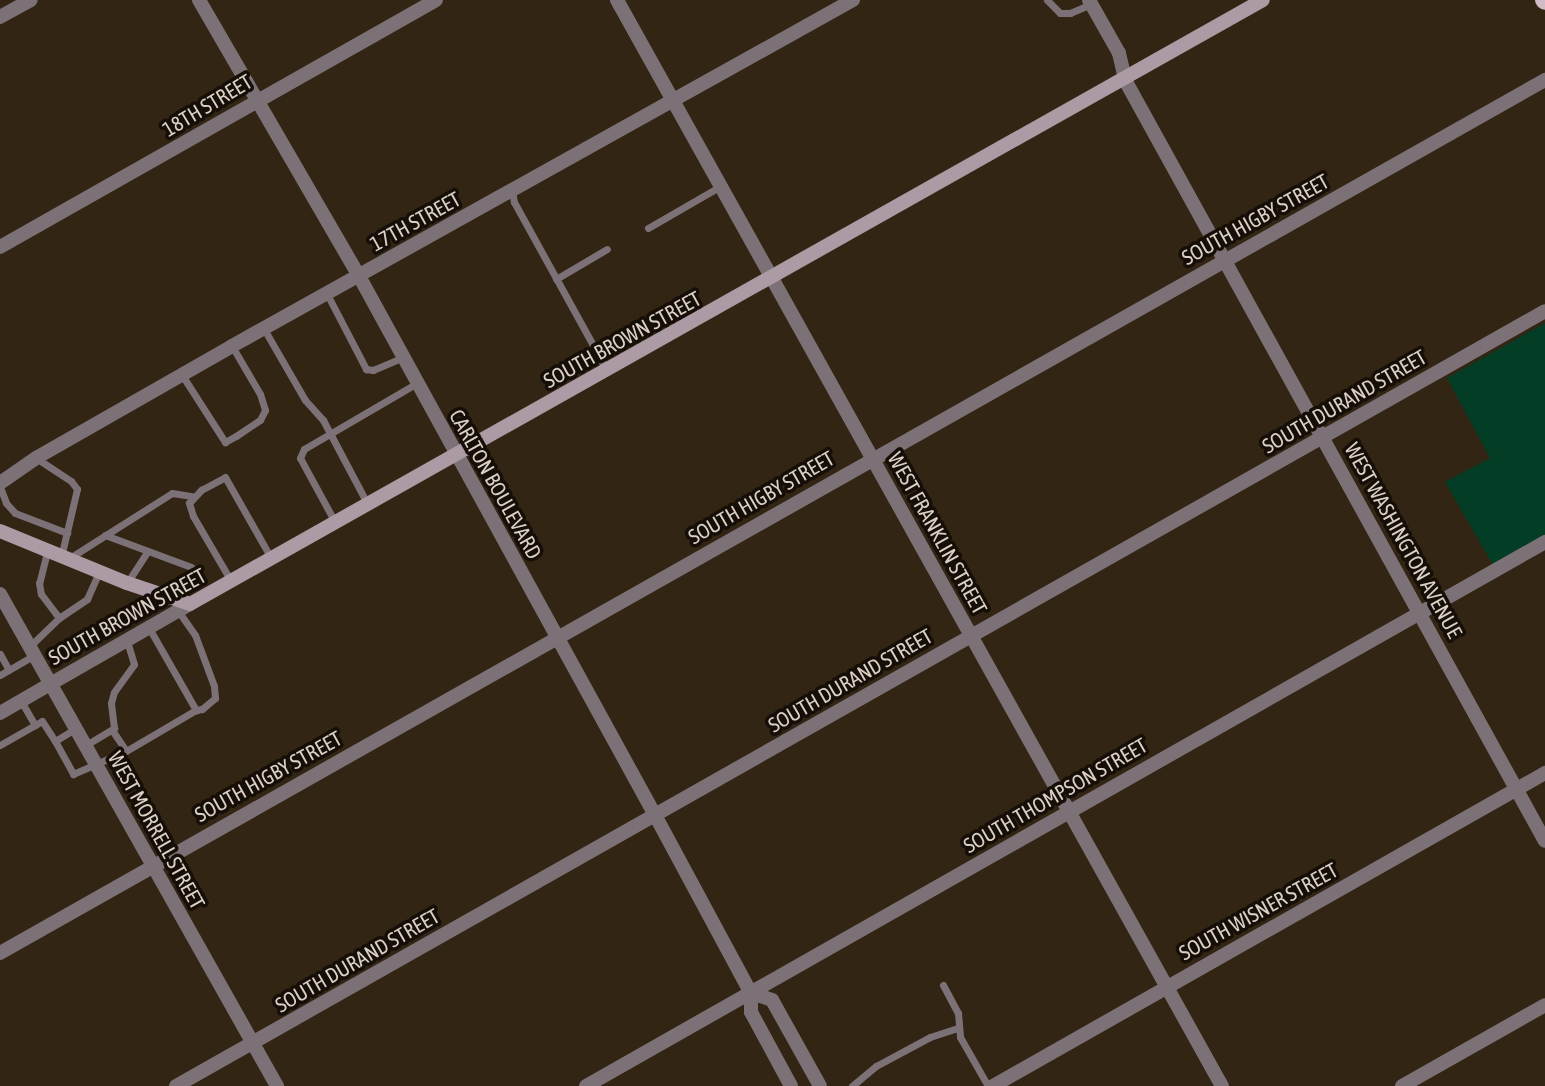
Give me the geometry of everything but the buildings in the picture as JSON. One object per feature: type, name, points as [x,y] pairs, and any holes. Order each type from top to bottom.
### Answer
[{"type":"main road","name":"SOUTH BROWN STREET","points":[[184,608],[1263,0]]},
{"type":"main road","points":[[0,531],[184,608]]},
{"type":"street","points":[[0,18],[31,0]]},
{"type":"street","name":"CARLTON BOULEVARD","points":[[199,0],[359,276],[655,815],[751,993],[751,1012],[791,1086]]},
{"type":"street","name":"18TH STREET","points":[[0,247],[105,190],[258,98],[436,0]]},
{"type":"street","name":"WEST FRANKLIN STREET","points":[[617,0],[770,280],[873,458],[1222,1086]]},
{"type":"street","name":"17TH STREET","points":[[0,485],[36,458],[232,346],[853,0]]},
{"type":"street","name":"WEST WASHINGTON AVENUE","points":[[1091,2],[1119,53],[1125,80],[1545,841]]},
{"type":"street","name":"SOUTH HIGBY STREET","points":[[0,953],[1545,80]]},
{"type":"street","name":"SOUTH DURAND STREET","points":[[176,1086],[1545,311]]},
{"type":"street","name":"SOUTH THOMPSON STREET","points":[[586,1086],[1545,542]]},
{"type":"street","name":"WEST MORRELL STREET","points":[[1,597],[52,683],[277,1086]]},
{"type":"street","name":"SOUTH BROWN STREET","points":[[0,713],[184,608]]},
{"type":"street","name":"SOUTH WISNER STREET","points":[[993,1086],[1545,772]]},
{"type":"street","name":"CARLTON BOULEVARD","points":[[751,993],[772,1000],[820,1086]]},
{"type":"street","points":[[1402,1086],[1545,1004]]},
{"type":"lane","points":[[1047,0],[1060,13],[1070,13],[1091,2]]},
{"type":"lane","points":[[648,228],[719,187]]},
{"type":"lane","points":[[512,191],[514,202],[607,372]]},
{"type":"lane","points":[[556,279],[607,249]]},
{"type":"lane","points":[[327,294],[366,369],[373,370],[403,357]]},
{"type":"lane","points":[[264,328],[305,400],[329,432],[369,506]]},
{"type":"lane","points":[[182,375],[225,442],[260,420],[265,410],[260,394],[232,346]]},
{"type":"lane","points":[[336,524],[300,458],[310,443],[416,383]]},
{"type":"lane","points":[[36,458],[71,481],[77,489],[64,559]]},
{"type":"lane","points":[[232,581],[193,516],[189,503],[192,496],[225,477],[271,559]]},
{"type":"lane","points":[[0,485],[15,513],[67,533]]},
{"type":"lane","points":[[64,559],[173,493],[192,496]]},
{"type":"lane","points":[[105,535],[191,567]]},
{"type":"lane","points":[[127,583],[148,551]]},
{"type":"lane","points":[[47,552],[39,583],[41,594],[59,618]]},
{"type":"lane","points":[[0,675],[31,651],[59,618],[87,599],[99,572]]},
{"type":"lane","points":[[0,745],[41,721],[73,774],[97,766],[212,703],[214,686],[184,608]]},
{"type":"lane","points":[[149,628],[196,710]]},
{"type":"lane","points":[[126,751],[113,730],[114,713],[111,703],[114,692],[134,664],[127,640]]},
{"type":"lane","points":[[0,654],[9,670]]},
{"type":"lane","points":[[21,701],[35,725]]},
{"type":"lane","points":[[55,741],[77,728]]},
{"type":"lane","points":[[86,745],[113,730]]},
{"type":"lane","points":[[943,985],[958,1013],[958,1028],[988,1086]]},
{"type":"lane","points":[[852,1086],[876,1066],[930,1037],[958,1028]]},
{"type":"green space","points":[[1545,323],[1545,534],[1493,565],[1445,482],[1490,458],[1447,378]]}]
